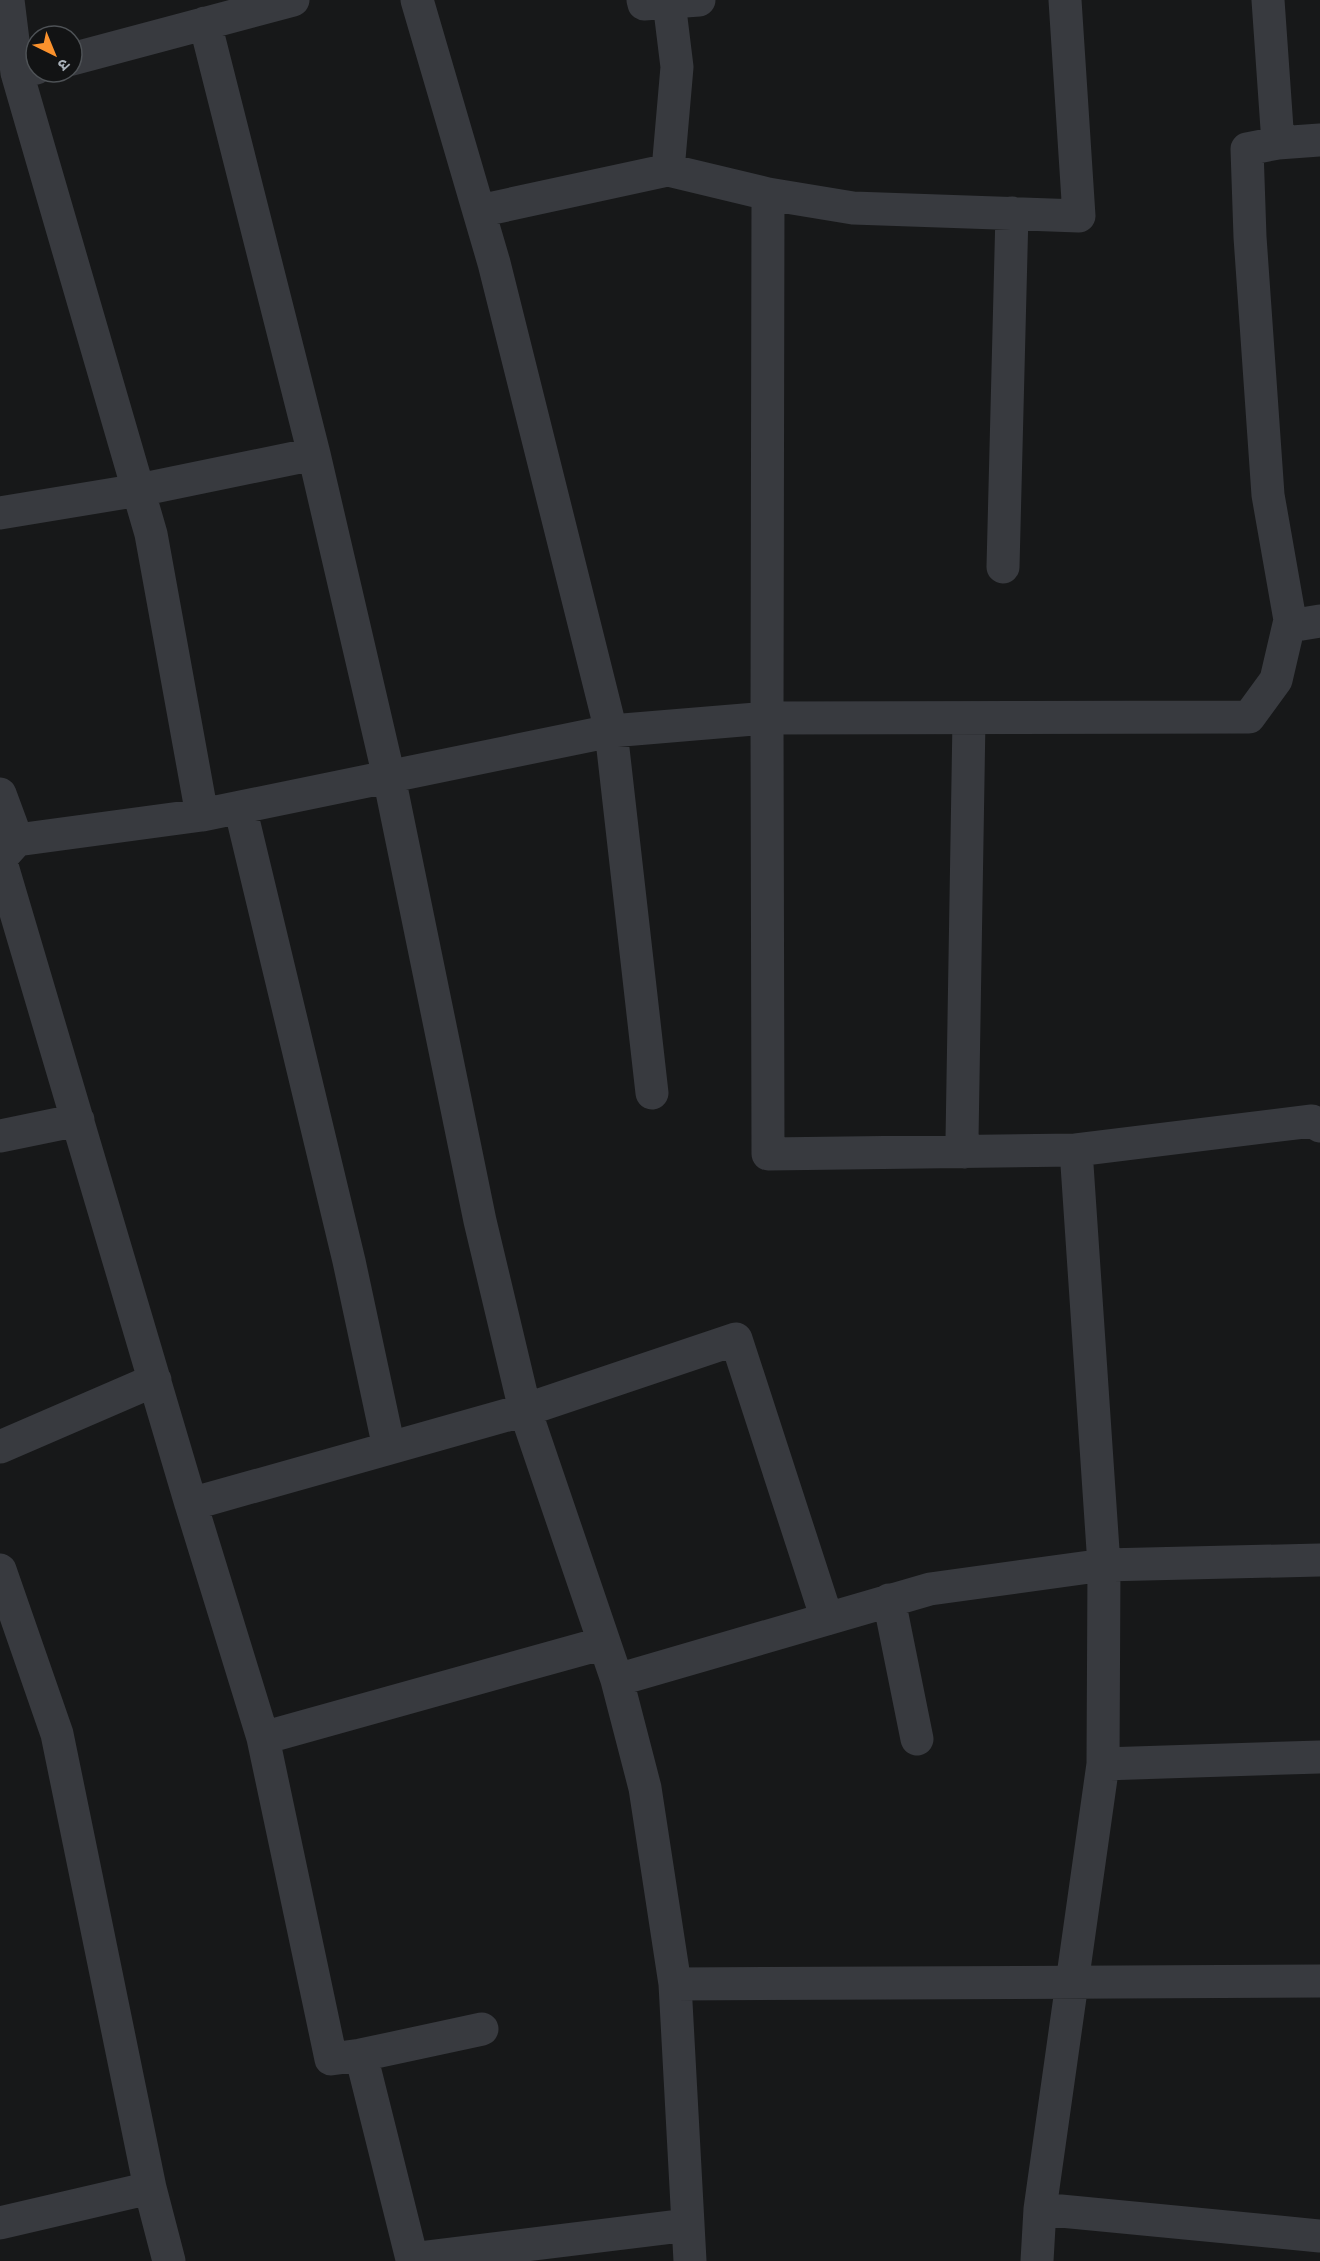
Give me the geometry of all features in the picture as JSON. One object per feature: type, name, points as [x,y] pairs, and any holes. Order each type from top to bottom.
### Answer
[{"type":"street","points":[[8,0],[24,60]]},
{"type":"street","points":[[84,56],[292,0]]},
{"type":"street","points":[[417,0],[494,263],[611,731],[652,1093]]},
{"type":"street","points":[[479,211],[668,170],[768,194],[853,208],[1079,216],[1065,0]]},
{"type":"street","points":[[1268,0],[1278,143]]},
{"type":"street","points":[[668,170],[677,67],[670,1]]},
{"type":"street","points":[[205,23],[314,454],[389,777],[480,1221],[525,1410],[617,1680],[645,1788],[675,1984],[690,2261]]},
{"type":"street","points":[[30,84],[151,534],[202,815]]},
{"type":"street","points":[[6,853],[611,731],[767,718],[1249,717],[1276,680],[1305,620],[1268,495],[1250,237],[1247,149],[1278,143],[1320,140]]},
{"type":"street","points":[[768,194],[768,1154],[1076,1150],[1317,1122]]},
{"type":"street","points":[[1003,567],[1012,213]]},
{"type":"street","points":[[0,513],[139,490],[314,454]]},
{"type":"street","points":[[964,1152],[962,1140],[969,719]]},
{"type":"street","points":[[0,794],[6,853],[78,1120],[191,1504],[263,1737],[332,2059],[482,2029]]},
{"type":"street","points":[[240,807],[349,1261],[389,1448]]},
{"type":"street","points":[[0,1136],[78,1120]]},
{"type":"street","points":[[1037,2261],[1040,2210],[1103,1764],[1104,1565],[1076,1150]]},
{"type":"street","points":[[191,1504],[525,1410],[736,1339],[827,1619]]},
{"type":"street","points":[[0,1446],[155,1380]]},
{"type":"street","points":[[617,1680],[930,1588],[1104,1565],[1320,1560]]},
{"type":"street","points":[[0,1570],[57,1734],[150,2188],[169,2261]]},
{"type":"street","points":[[888,1600],[917,1739]]},
{"type":"street","points":[[263,1737],[604,1643]]},
{"type":"street","points":[[1103,1764],[1320,1757]]},
{"type":"street","points":[[675,1984],[1320,1982]]},
{"type":"street","points":[[361,2055],[413,2260],[688,2225]]},
{"type":"street","points":[[0,2223],[150,2188]]},
{"type":"street","points":[[1040,2210],[1320,2236]]}]
